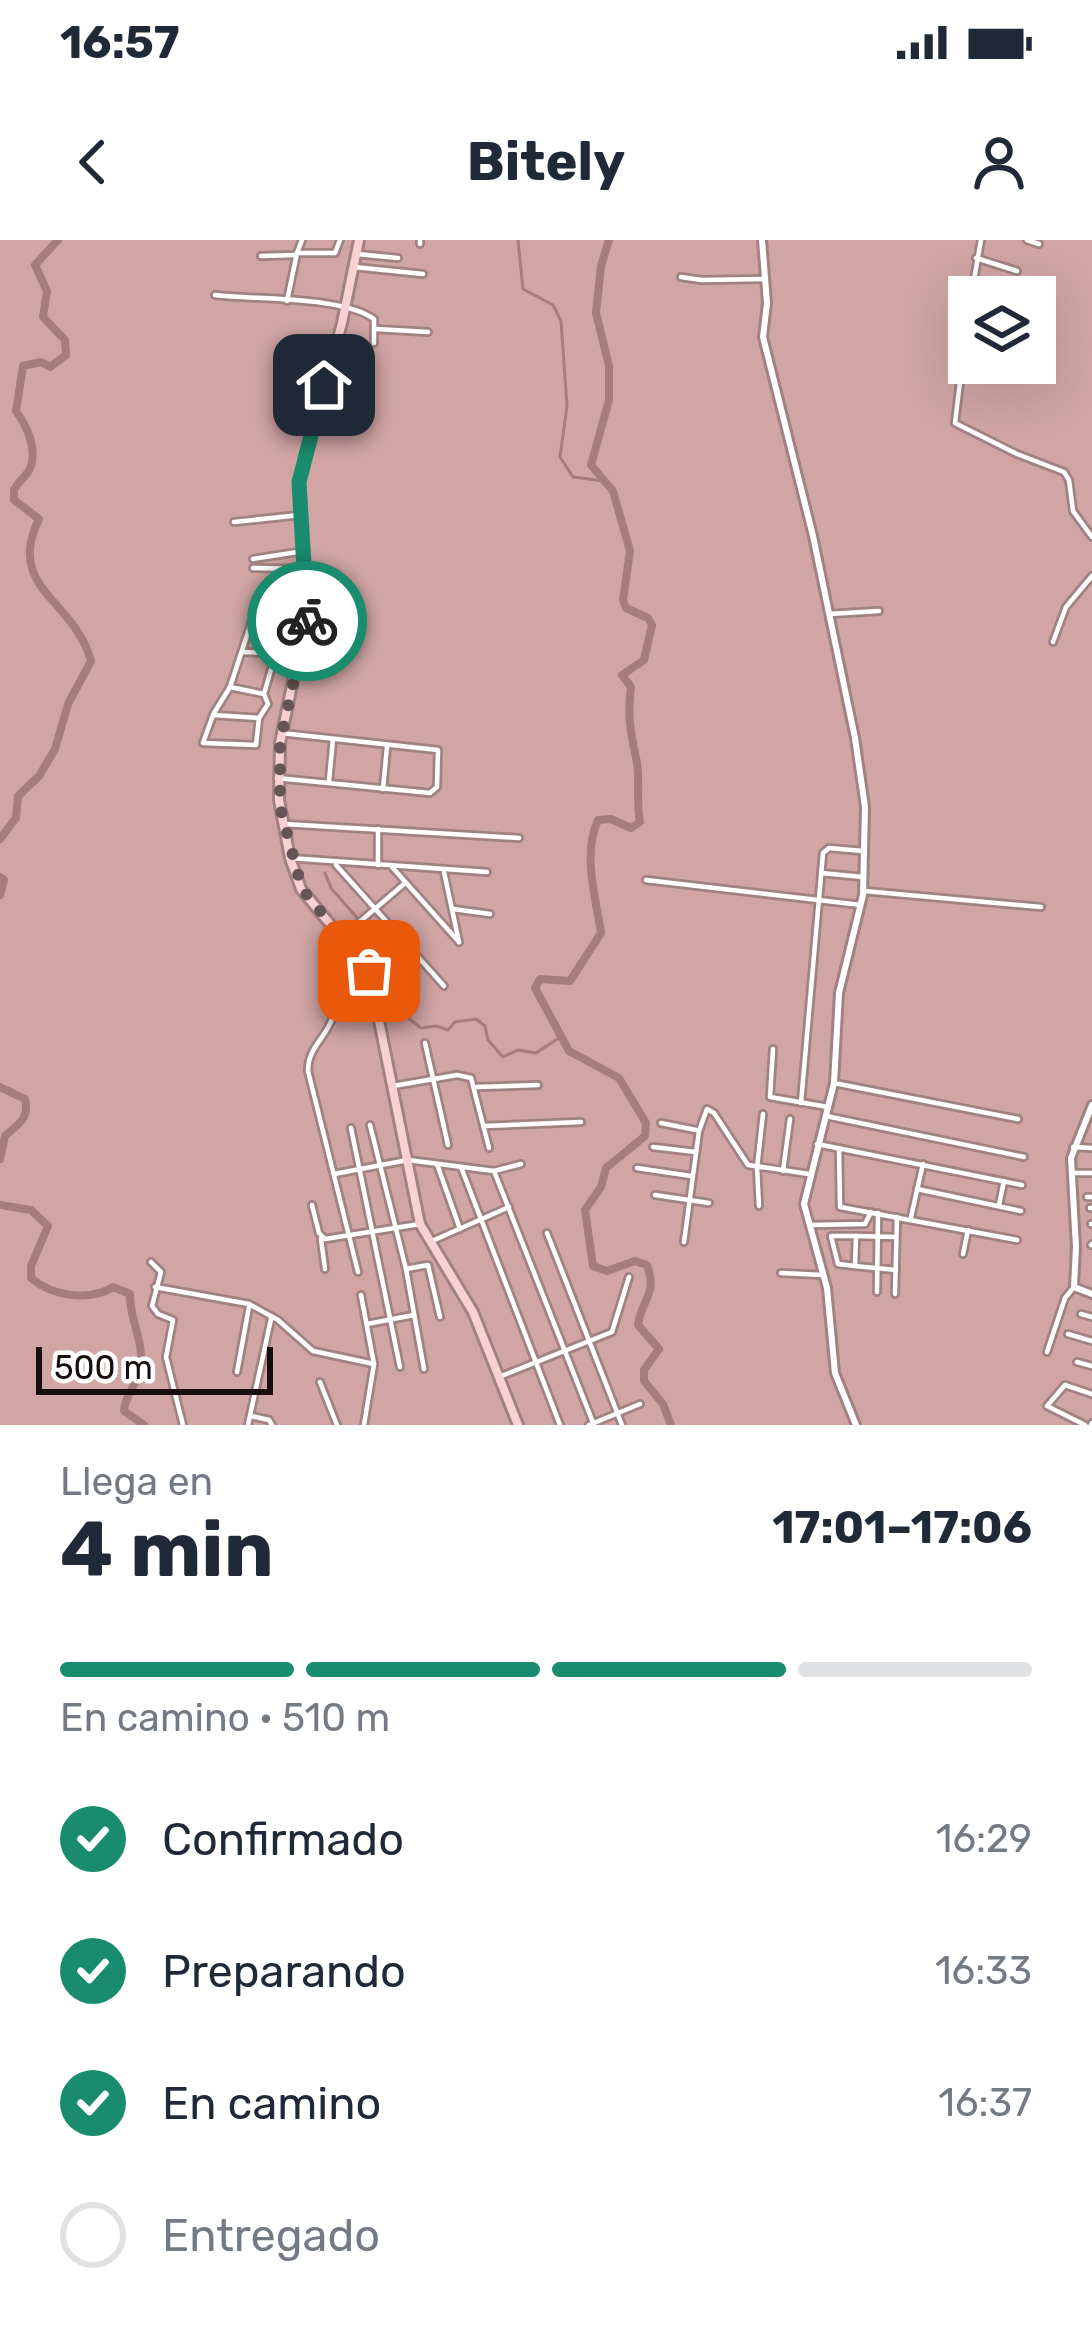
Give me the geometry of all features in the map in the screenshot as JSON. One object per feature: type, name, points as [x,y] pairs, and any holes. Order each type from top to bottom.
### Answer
[{"type":"main road","points":[[359,240],[300,472],[308,608],[281,733],[277,778],[290,858],[302,889],[369,971],[420,1224],[472,1312],[518,1425]]},
{"type":"street","points":[[287,302],[302,240]]},
{"type":"street","points":[[261,256],[335,253],[340,240]]},
{"type":"street","points":[[762,240],[763,338],[829,614],[865,816],[864,892],[839,993],[834,1083],[804,1204],[824,1275],[836,1373],[856,1425]]},
{"type":"street","points":[[974,276],[981,240]]},
{"type":"street","points":[[1028,240],[1039,244]]},
{"type":"street","points":[[357,254],[398,258]]},
{"type":"street","points":[[976,258],[1017,271]]},
{"type":"street","points":[[354,267],[423,274]]},
{"type":"street","points":[[681,277],[765,279]]},
{"type":"street","points":[[215,295],[373,316],[374,344]]},
{"type":"street","points":[[376,329],[428,332]]},
{"type":"street","points":[[278,372],[349,390],[352,400]]},
{"type":"street","points":[[960,384],[955,423],[1068,475],[1073,511],[1092,537]]},
{"type":"street","points":[[234,522],[300,515]]},
{"type":"street","points":[[253,559],[304,551]]},
{"type":"street","points":[[253,568],[306,568]]},
{"type":"street","points":[[1053,642],[1066,608],[1092,576]]},
{"type":"street","points":[[829,614],[879,611]]},
{"type":"street","points":[[260,614],[284,620],[264,694],[268,704],[254,747],[205,744],[203,737],[243,652],[251,620],[260,614]]},
{"type":"street","points":[[243,652],[300,655]]},
{"type":"street","points":[[230,688],[264,694]]},
{"type":"street","points":[[213,715],[260,718]]},
{"type":"street","points":[[277,778],[430,793],[437,788],[438,750],[281,733]]},
{"type":"street","points":[[329,784],[333,739]]},
{"type":"street","points":[[383,789],[387,745]]},
{"type":"street","points":[[284,824],[519,838]]},
{"type":"street","points":[[378,829],[378,866]]},
{"type":"street","points":[[800,1103],[825,849],[865,850]]},
{"type":"street","points":[[290,858],[488,872]]},
{"type":"street","points":[[335,863],[444,986]]},
{"type":"street","points":[[392,867],[459,942],[443,871]]},
{"type":"street","points":[[820,873],[865,878]]},
{"type":"street","points":[[646,880],[861,905]]},
{"type":"street","points":[[342,937],[404,884]]},
{"type":"street","points":[[864,892],[1041,907]]},
{"type":"street","points":[[453,909],[490,914]]},
{"type":"street","points":[[351,947],[328,956],[334,979],[333,1016],[308,1060],[358,1272]]},
{"type":"street","points":[[425,1043],[448,1145]]},
{"type":"street","points":[[773,1049],[770,1097],[826,1114],[1024,1157]]},
{"type":"street","points":[[393,1086],[468,1076],[476,1088],[489,1148]]},
{"type":"street","points":[[834,1083],[1018,1119]]},
{"type":"street","points":[[476,1088],[538,1085]]},
{"type":"street","points":[[1047,1352],[1074,1287],[1073,1147],[1088,1123],[1092,1105]]},
{"type":"street","points":[[684,1242],[704,1111],[710,1110],[745,1161],[757,1168],[809,1174]]},
{"type":"street","points":[[759,1207],[757,1168],[763,1114]]},
{"type":"street","points":[[783,1171],[790,1119]]},
{"type":"street","points":[[484,1126],[580,1122]]},
{"type":"street","points":[[661,1123],[699,1131]]},
{"type":"street","points":[[370,1125],[406,1269],[424,1369]]},
{"type":"street","points":[[351,1128],[400,1367]]},
{"type":"street","points":[[817,1144],[1022,1185]]},
{"type":"street","points":[[653,1147],[696,1152]]},
{"type":"street","points":[[1073,1147],[1092,1148]]},
{"type":"street","points":[[839,1148],[840,1207],[1017,1240]]},
{"type":"street","points":[[334,1174],[408,1160],[494,1172],[521,1164]]},
{"type":"street","points":[[436,1164],[460,1229]]},
{"type":"street","points":[[910,1219],[922,1164]]},
{"type":"street","points":[[461,1167],[560,1425]]},
{"type":"street","points":[[637,1168],[694,1176]]},
{"type":"street","points":[[494,1172],[592,1424],[640,1404]]},
{"type":"street","points":[[1071,1173],[1092,1173]]},
{"type":"street","points":[[999,1206],[1004,1181]]},
{"type":"street","points":[[917,1189],[1022,1211]]},
{"type":"street","points":[[655,1195],[709,1203]]},
{"type":"street","points":[[312,1205],[326,1269]]},
{"type":"street","points":[[429,1242],[509,1207]]},
{"type":"street","points":[[810,1225],[865,1224],[874,1212]]},
{"type":"street","points":[[874,1212],[879,1237],[877,1292]]},
{"type":"street","points":[[895,1294],[897,1217]]},
{"type":"street","points":[[827,1222],[838,1264],[896,1270]]},
{"type":"street","points":[[321,1237],[420,1224]]},
{"type":"street","points":[[963,1254],[968,1230]]},
{"type":"street","points":[[547,1233],[622,1425]]},
{"type":"street","points":[[818,1248],[856,1236],[896,1237]]},
{"type":"street","points":[[855,1266],[856,1236]]},
{"type":"street","points":[[152,1262],[160,1269],[154,1310],[173,1320],[166,1358],[183,1425]]},
{"type":"street","points":[[406,1269],[428,1265],[440,1317]]},
{"type":"street","points":[[781,1273],[824,1275]]},
{"type":"street","points":[[499,1376],[612,1331],[629,1277]]},
{"type":"street","points":[[155,1287],[249,1304],[272,1316],[313,1351],[374,1364]]},
{"type":"street","points":[[1074,1287],[1092,1294]]},
{"type":"street","points":[[361,1295],[374,1364],[364,1425]]},
{"type":"street","points":[[237,1372],[249,1304]]},
{"type":"street","points":[[1081,1314],[1092,1317]]},
{"type":"street","points":[[367,1324],[414,1315]]},
{"type":"street","points":[[248,1425],[272,1316]]},
{"type":"street","points":[[1068,1334],[1092,1341]]},
{"type":"street","points":[[1077,1362],[1092,1366]]},
{"type":"street","points":[[320,1382],[337,1425]]},
{"type":"street","points":[[1090,1424],[1047,1406],[1065,1385],[1092,1394]]},
{"type":"street","points":[[250,1416],[272,1425]]},
{"type":"shaded area","points":[[0,240],[1092,240],[1092,1425],[0,1425]]},
{"type":"waterway","points":[[0,839],[16,818],[18,796],[39,776],[55,749],[68,704],[91,661],[30,562],[39,519],[14,500],[14,490],[30,470],[33,451],[16,411],[23,366],[41,362],[50,367],[66,355],[65,340],[43,317],[47,291],[35,265],[58,240]]},
{"type":"waterway","points":[[518,240],[523,289],[553,305],[561,321],[567,406],[560,457],[573,477],[604,481]]},
{"type":"waterway","points":[[609,240],[596,313],[609,366],[609,400],[591,465],[613,491],[630,551],[626,608],[648,618],[652,625],[644,660],[622,675],[631,687],[640,822],[631,828],[611,819],[598,820],[591,861],[601,933],[570,981],[540,979],[535,988],[569,1051],[619,1078],[646,1123],[645,1136],[606,1168],[601,1187],[585,1210],[593,1266],[607,1271],[635,1261],[647,1265],[650,1291],[638,1325],[659,1349],[644,1370],[644,1381],[663,1404],[671,1425]]},
{"type":"waterway","points":[[325,873],[331,888],[358,919]]},
{"type":"waterway","points":[[0,877],[4,880],[0,895]]},
{"type":"waterway","points":[[365,921],[370,943],[383,955],[388,989],[402,1013],[421,1028],[448,1030],[455,1022],[476,1019],[503,1057],[518,1050],[536,1053],[562,1036]]},
{"type":"waterway","points":[[0,1087],[25,1099],[26,1106],[22,1120],[5,1136],[0,1159]]},
{"type":"waterway","points":[[0,1205],[31,1210],[48,1226],[31,1266],[31,1278],[71,1295],[113,1287],[130,1294],[141,1364],[124,1411],[144,1425]]},
{"type":"way so far","points":[[307,621],[280,743],[280,807],[297,881],[369,971]]},
{"type":"route","points":[[307,621],[298,495],[324,385]]}]
